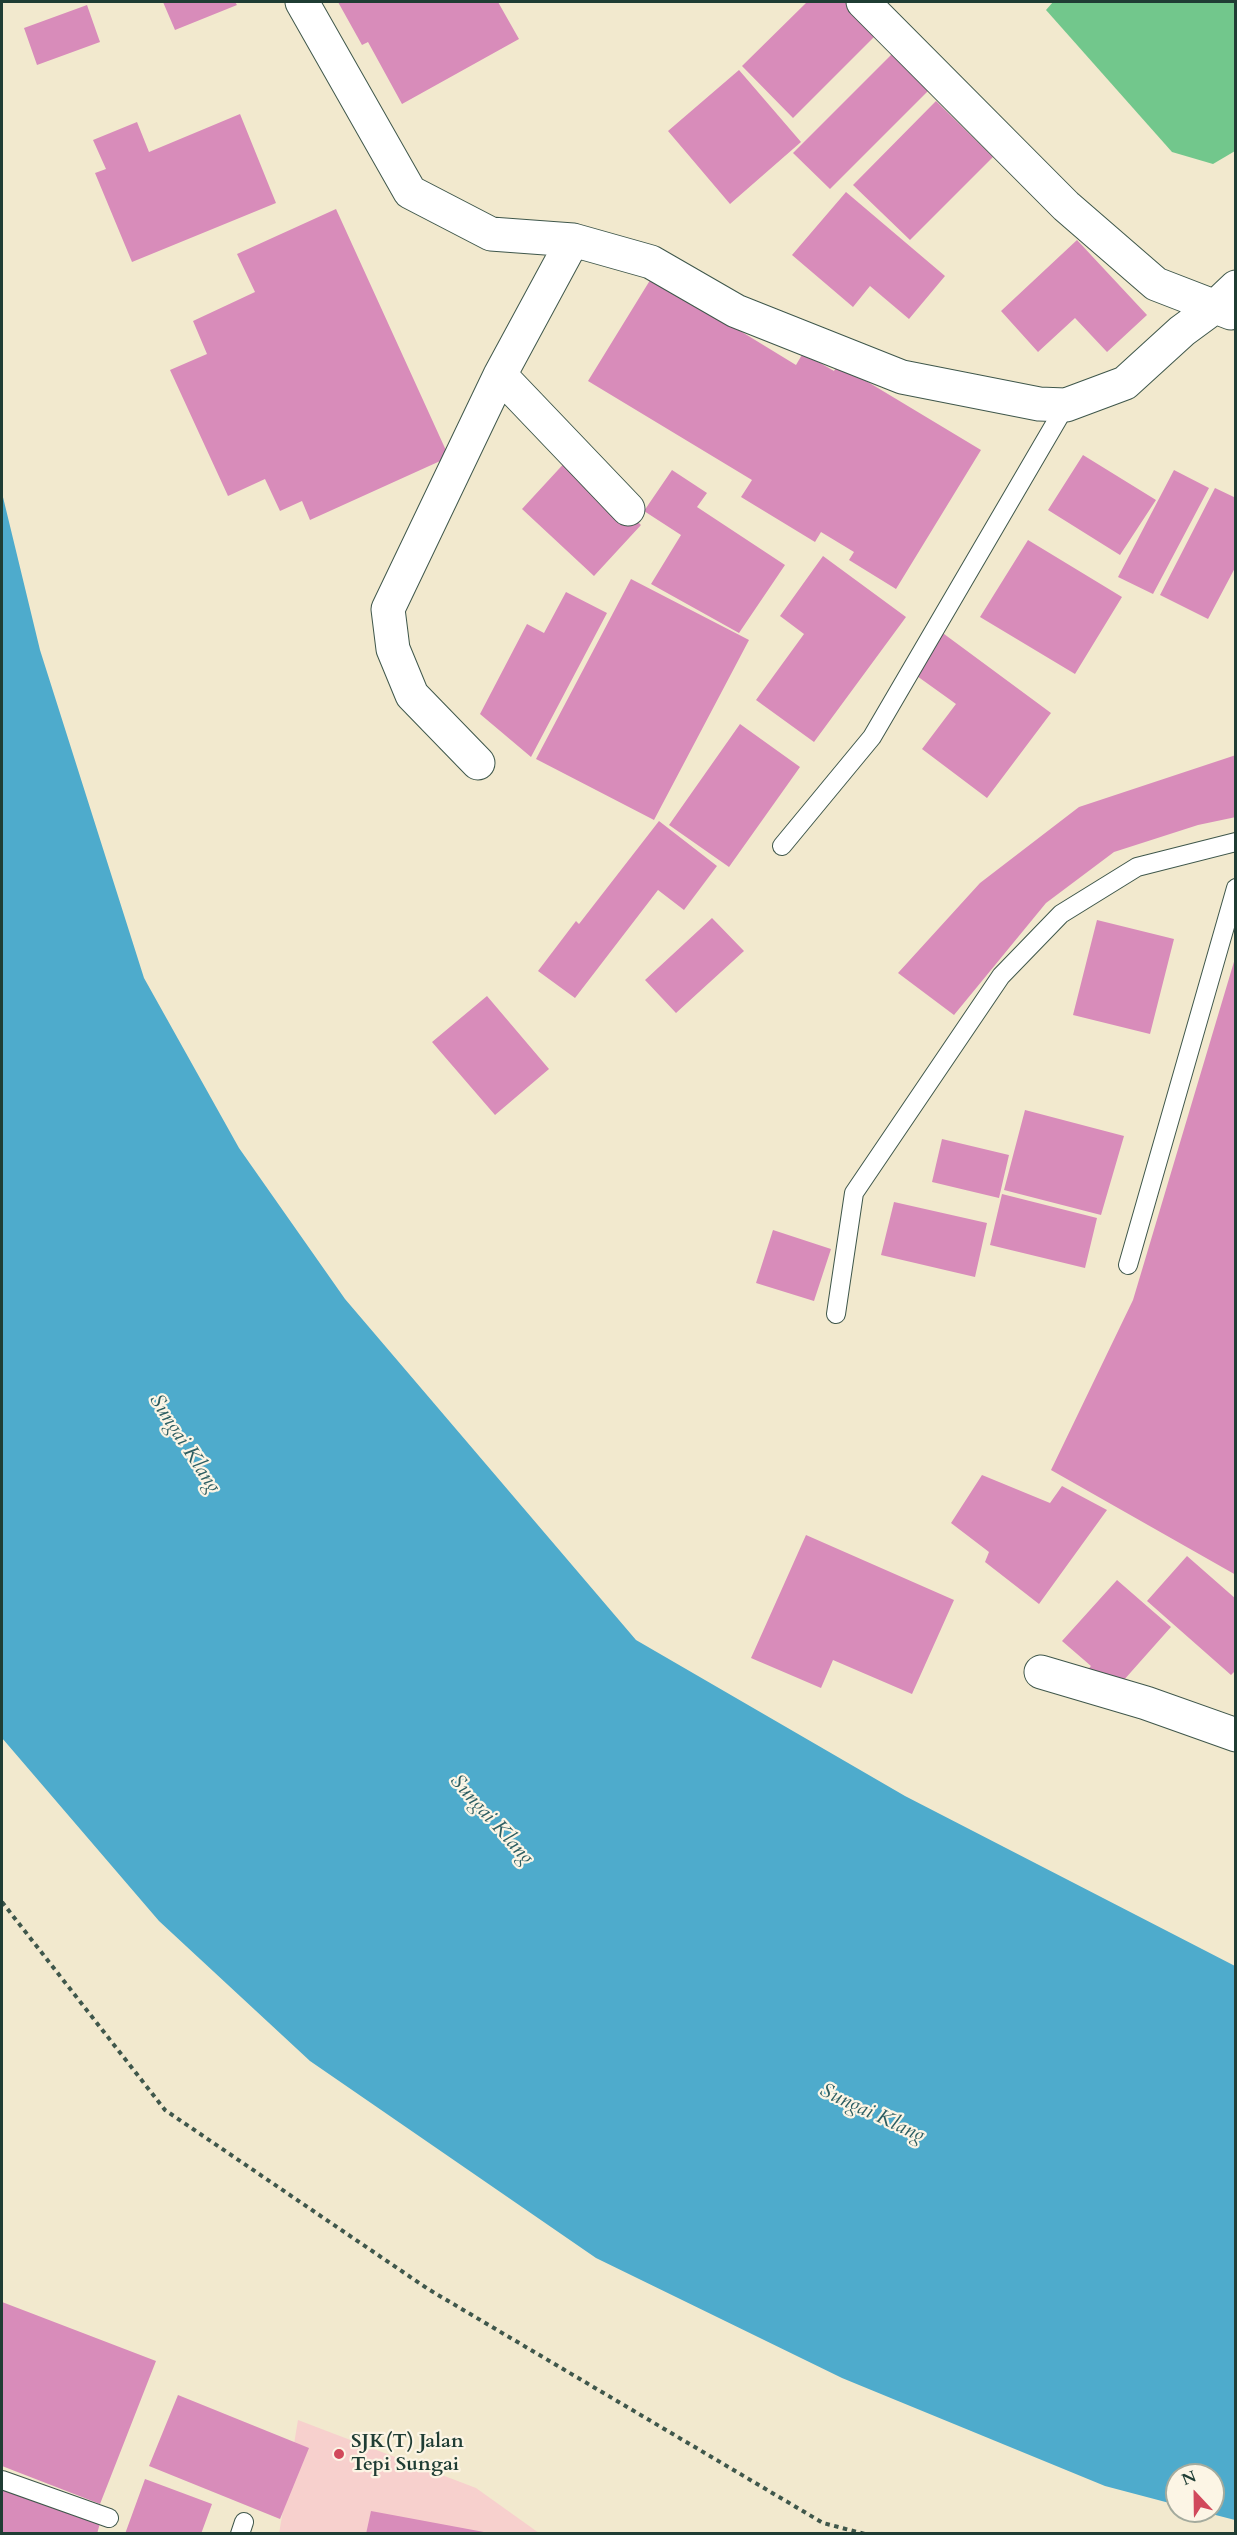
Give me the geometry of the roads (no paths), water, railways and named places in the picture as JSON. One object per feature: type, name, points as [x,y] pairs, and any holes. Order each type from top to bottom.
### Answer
[{"type":"street","points":[[302,2],[410,192],[491,234],[573,240],[651,262],[736,311],[902,377],[1039,404],[1066,405],[1125,383],[1182,331],[1229,303]]},
{"type":"street","points":[[863,2],[1065,206],[1156,284],[1229,303]]},
{"type":"street","points":[[478,763],[412,695],[393,649],[388,609],[500,375],[573,240]]},
{"type":"street","points":[[500,375],[628,509]]},
{"type":"street","points":[[1041,1672],[1146,1703],[1236,1735]]},
{"type":"lane","points":[[782,846],[872,737],[1066,405]]},
{"type":"lane","points":[[836,1314],[854,1193],[1001,976],[1061,914],[1137,867],[1236,842]]},
{"type":"lane","points":[[1128,1265],[1236,888]]},
{"type":"lane","points":[[2,2480],[109,2518]]},
{"type":"water","name":"Sungai Klang","points":[[2,493],[40,650],[144,978],[239,1148],[345,1299],[636,1640],[905,1796],[1235,1966],[1235,2520],[1225,2517],[1225,2463],[1165,2463],[1165,2502],[1105,2486],[842,2378],[596,2258],[310,2061],[159,1921],[2,1738]]},
{"type":"place","name":"SJK(T) Jalan Tepi Sungai","points":[[339,2454]]}]
